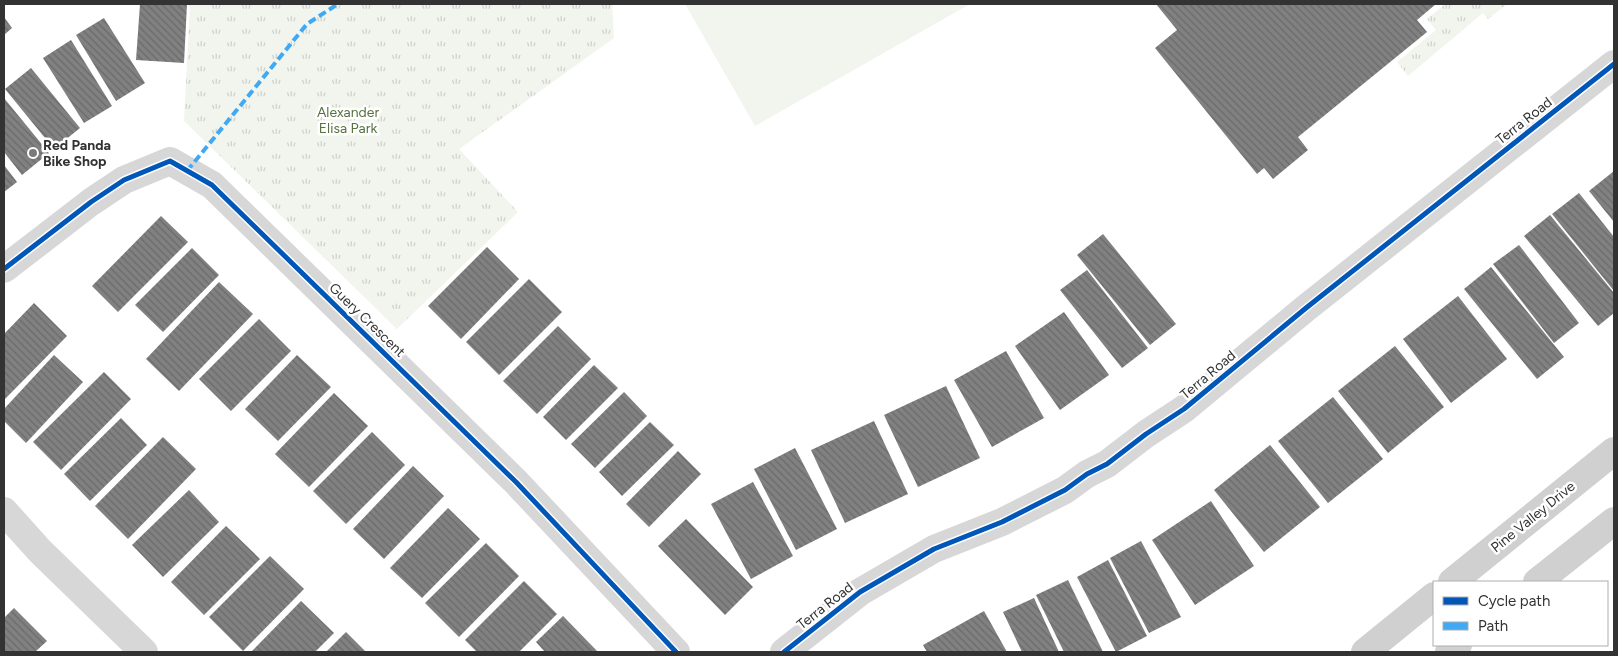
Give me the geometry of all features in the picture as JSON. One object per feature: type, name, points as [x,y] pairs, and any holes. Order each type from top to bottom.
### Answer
[{"type":"main road","name":"Pine Valley Drive","points":[[1453,581],[1614,451]]},
{"type":"main road","points":[[1538,581],[1614,521]]},
{"type":"main road","points":[[1365,652],[1433,597]]},
{"type":"street","name":"Terra Road","points":[[784,652],[860,592],[934,549],[1002,522],[1065,490],[1087,474],[1107,464],[1146,434],[1184,409],[1306,308],[1614,64]]},
{"type":"street","name":"Guery Crescent","points":[[4,269],[91,202],[124,180],[170,161],[212,185],[516,482],[676,652]]},
{"type":"street","points":[[4,511],[40,551],[144,652]]},
{"type":"green space","name":"Alexander Elisa Park","points":[[190,4],[612,4],[614,38],[459,149],[518,212],[397,329],[184,121]]},
{"type":"green space","points":[[685,4],[970,4],[755,126]]},
{"type":"green space","points":[[1445,4],[1507,4],[1488,19],[1483,13],[1408,76],[1397,62],[1436,30],[1427,19]]},
{"type":"building","points":[[140,4],[187,4],[184,63],[136,60]]},
{"type":"building","points":[[1156,4],[1436,4],[1417,20],[1427,32],[1298,137],[1308,150],[1273,179],[1264,168],[1257,174],[1155,48],[1177,30]]},
{"type":"building","points":[[4,17],[12,28],[4,35]]},
{"type":"building","points":[[104,18],[145,83],[116,101],[76,35]]},
{"type":"building","points":[[71,40],[112,106],[84,123],[43,58]]},
{"type":"building","points":[[31,68],[80,128],[54,149],[5,89]]},
{"type":"building","points":[[4,98],[49,153],[22,175],[4,152]]},
{"type":"building","points":[[4,165],[17,182],[4,192]]},
{"type":"building","points":[[1614,171],[1614,222],[1589,191]]},
{"type":"building","points":[[1579,193],[1614,237],[1614,291],[1552,214]]},
{"type":"building","points":[[1550,215],[1614,293],[1614,313],[1598,326],[1524,236]]},
{"type":"building","points":[[161,216],[188,242],[118,312],[92,286]]},
{"type":"building","points":[[1103,234],[1176,324],[1150,345],[1077,255]]},
{"type":"building","points":[[1519,245],[1579,323],[1554,343],[1493,264]]},
{"type":"building","points":[[487,247],[519,279],[461,339],[428,306]]},
{"type":"building","points":[[192,248],[219,275],[163,332],[135,305]]},
{"type":"building","points":[[1491,267],[1564,357],[1537,379],[1464,289]]},
{"type":"building","points":[[1087,270],[1148,348],[1122,368],[1060,290]]},
{"type":"building","points":[[529,279],[562,312],[499,375],[466,342]]},
{"type":"building","points":[[219,282],[253,314],[179,391],[146,359]]},
{"type":"building","points":[[1458,296],[1507,359],[1451,403],[1403,339]]},
{"type":"building","points":[[34,303],[67,336],[4,400],[4,334]]},
{"type":"building","points":[[1064,312],[1109,375],[1060,410],[1015,346]]},
{"type":"building","points":[[259,319],[291,351],[231,411],[199,379]]},
{"type":"building","points":[[558,326],[591,359],[537,414],[503,381]]},
{"type":"building","points":[[1395,346],[1444,407],[1388,453],[1338,391]]},
{"type":"building","points":[[1006,351],[1044,418],[992,447],[954,380]]},
{"type":"building","points":[[54,355],[83,382],[26,443],[4,421],[4,409]]},
{"type":"building","points":[[297,355],[331,387],[278,441],[245,409]]},
{"type":"building","points":[[594,365],[618,388],[566,440],[543,417]]},
{"type":"building","points":[[104,372],[131,399],[61,470],[33,442]]},
{"type":"building","points":[[946,386],[980,458],[918,487],[884,415]]},
{"type":"building","points":[[624,392],[647,416],[595,468],[571,444]]},
{"type":"building","points":[[334,393],[368,426],[309,487],[275,454]]},
{"type":"building","points":[[1333,397],[1383,459],[1328,503],[1278,441]]},
{"type":"building","points":[[121,418],[147,445],[90,501],[64,474]]},
{"type":"building","points":[[874,421],[908,494],[845,523],[811,450]]},
{"type":"building","points":[[650,422],[674,445],[622,496],[599,472]]},
{"type":"building","points":[[372,432],[405,465],[346,524],[313,491]]},
{"type":"building","points":[[163,437],[196,469],[128,539],[95,506]]},
{"type":"building","points":[[1270,445],[1320,507],[1264,552],[1214,490]]},
{"type":"building","points":[[795,448],[837,529],[796,550],[754,469]]},
{"type":"building","points":[[678,451],[701,474],[649,527],[626,504]]},
{"type":"building","points":[[413,466],[444,496],[384,559],[353,529]]},
{"type":"building","points":[[753,482],[793,556],[751,579],[711,504]]},
{"type":"building","points":[[189,490],[219,522],[163,577],[132,545]]},
{"type":"building","points":[[1211,501],[1254,566],[1195,605],[1152,540]]},
{"type":"building","points":[[448,508],[480,539],[422,598],[390,568]]},
{"type":"building","points":[[686,519],[753,587],[725,615],[658,546]]},
{"type":"building","points":[[226,526],[260,559],[204,615],[171,582]]},
{"type":"building","points":[[1141,541],[1181,617],[1149,633],[1110,558]]},
{"type":"building","points":[[486,543],[519,576],[459,637],[425,603]]},
{"type":"building","points":[[270,556],[304,589],[243,651],[209,617]]},
{"type":"building","points":[[1108,560],[1147,636],[1116,652],[1077,577]]},
{"type":"building","points":[[1068,580],[1103,652],[1064,652],[1036,595]]},
{"type":"building","points":[[524,581],[557,614],[519,652],[477,652],[465,640]]},
{"type":"building","points":[[1034,598],[1059,652],[1022,652],[1003,612]]},
{"type":"building","points":[[301,601],[334,633],[315,652],[251,652]]},
{"type":"building","points":[[14,608],[47,641],[35,652],[4,652],[4,618]]},
{"type":"building","points":[[984,611],[1007,652],[927,652],[923,645]]},
{"type":"building","points":[[563,616],[598,652],[545,652],[536,642]]},
{"type":"building","points":[[346,632],[366,652],[326,652]]},
{"type":"marked path","points":[[187,171],[307,24],[338,4]]},
{"type":"cycle path","points":[[784,652],[860,592],[934,549],[1002,522],[1065,490],[1087,474],[1107,464],[1146,434],[1184,409],[1306,308],[1614,64]]},
{"type":"cycle path","points":[[4,269],[91,202],[124,180],[170,161],[212,185],[516,482],[676,652]]},
{"type":"place","name":"Red Panda Bike Shop","points":[[33,153]]}]
